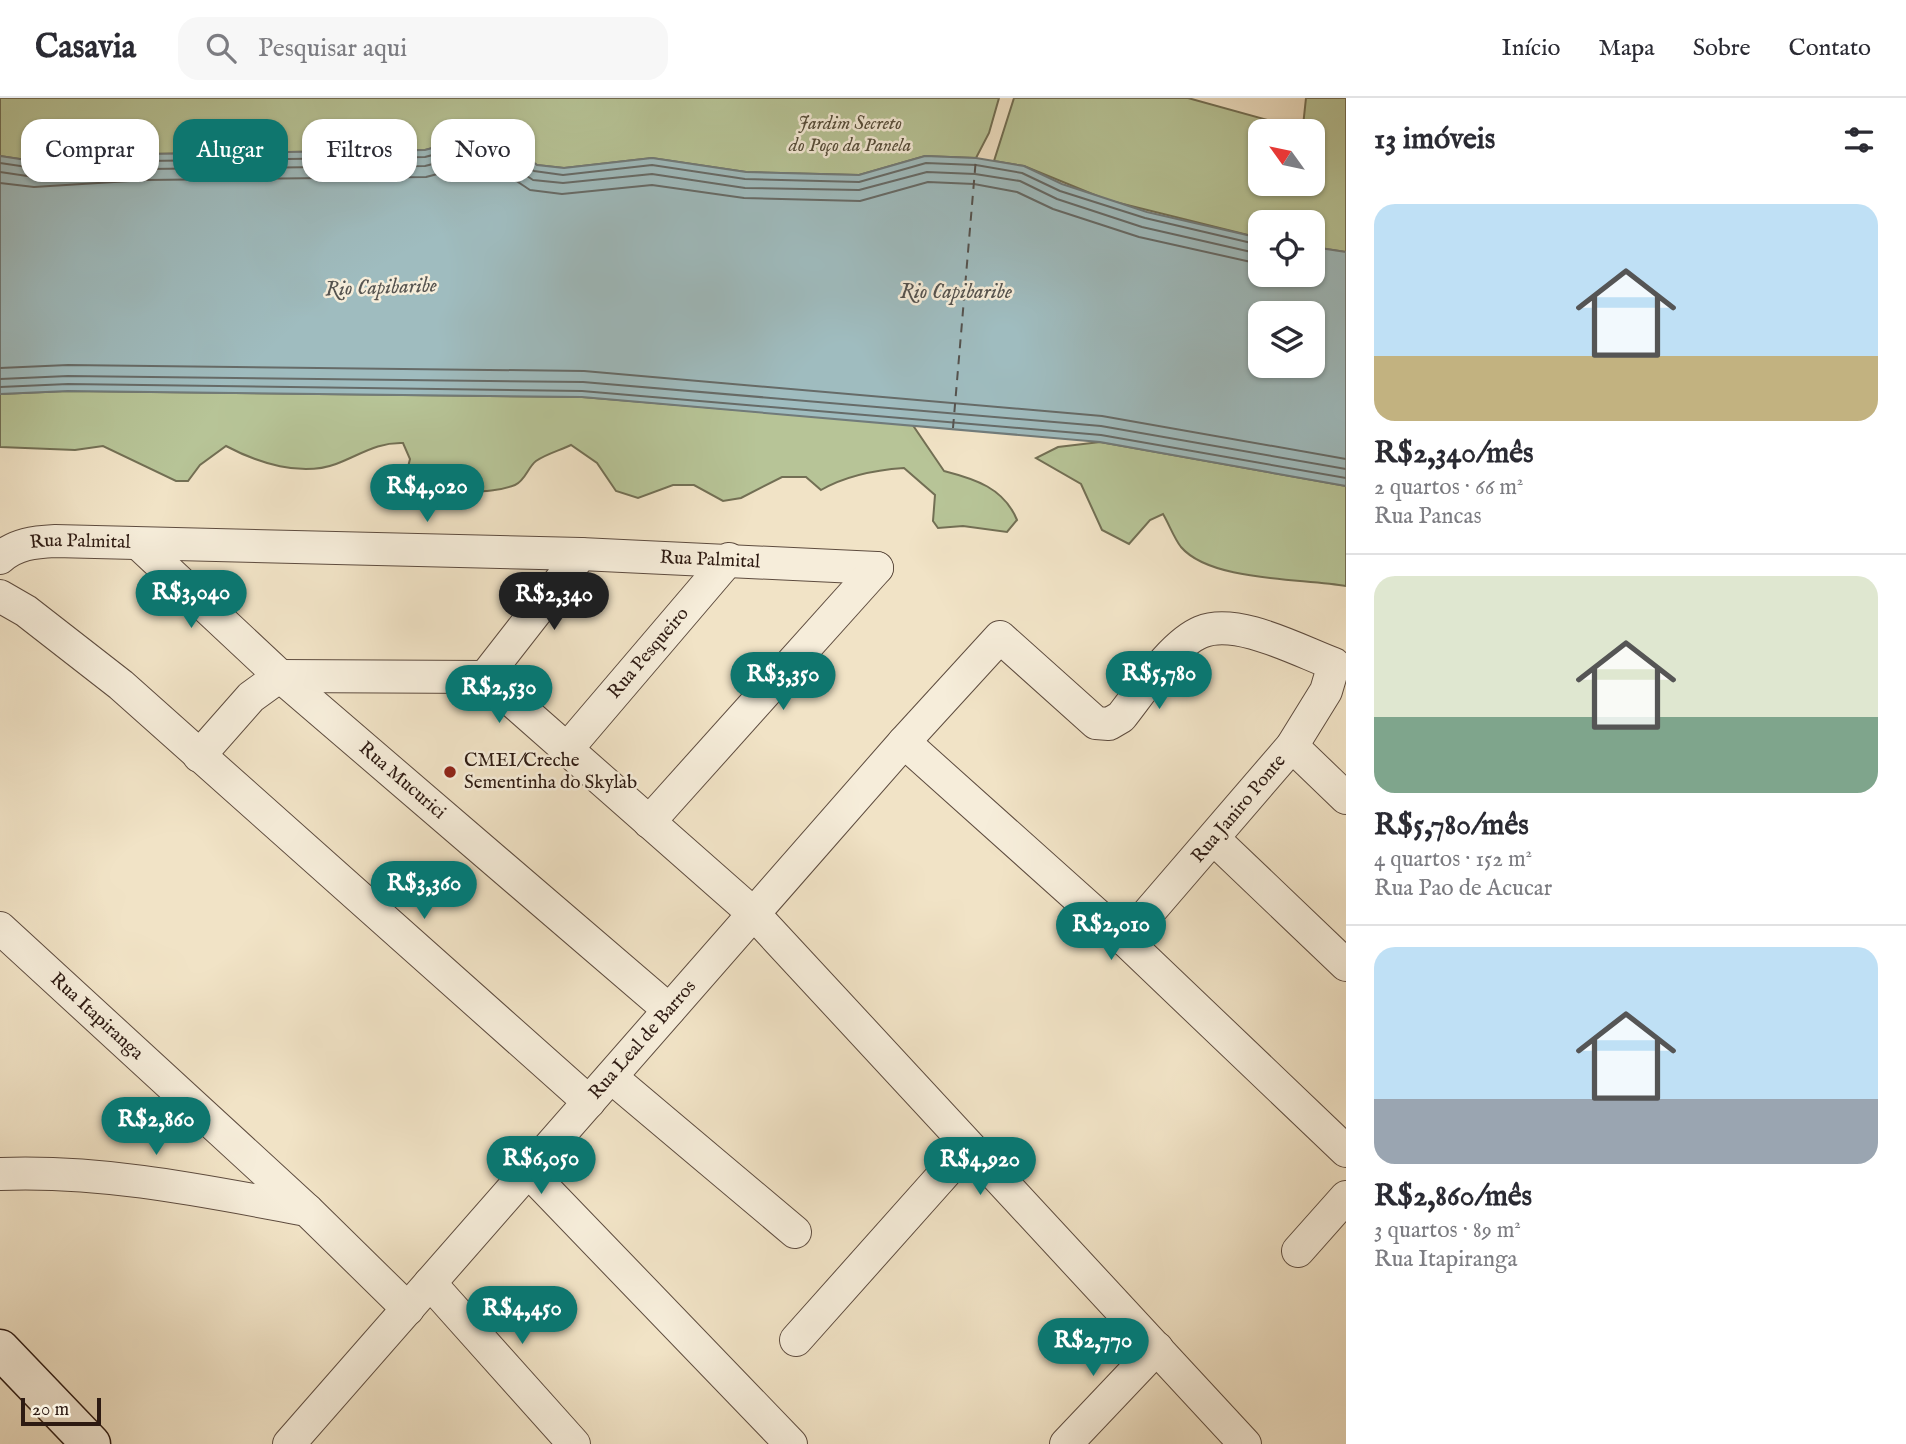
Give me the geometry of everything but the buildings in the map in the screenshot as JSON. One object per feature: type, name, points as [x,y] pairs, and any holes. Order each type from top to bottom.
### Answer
[{"type":"street","name":"Rua Palmital","points":[[0,558],[10,549],[35,542],[581,554],[877,568],[649,822]]},
{"type":"street","name":"Rua Mucurici","points":[[139,544],[280,677],[670,1010]]},
{"type":"street","points":[[485,677],[581,554]]},
{"type":"street","name":"Rua Pesqueiro","points":[[567,749],[729,559]]},
{"type":"street","points":[[0,596],[26,611],[121,685],[589,1102]]},
{"type":"street","name":"Rua Janiro Ponte","points":[[1000,637],[1096,723],[1109,724],[1121,717],[1178,648],[1201,632],[1219,628],[1241,629],[1334,664],[1326,691],[1292,746],[1125,940]]},
{"type":"street","name":"Rua Leal de Barros","points":[[289,1444],[904,742],[1000,637]]},
{"type":"street","points":[[200,756],[251,697],[280,677],[485,677],[754,914],[1245,1444]]},
{"type":"street","points":[[904,742],[1125,940],[1346,1151]]},
{"type":"street","points":[[1292,746],[1346,798]]},
{"type":"street","points":[[1214,839],[1346,965]]},
{"type":"street","name":"Rua Itapiranga","points":[[0,929],[307,1210],[408,1309]]},
{"type":"street","points":[[611,1077],[795,1232]]},
{"type":"street","points":[[796,1339],[968,1147]]},
{"type":"street","points":[[528,1171],[792,1444]]},
{"type":"street","points":[[0,1174],[92,1175],[195,1189],[307,1210]]},
{"type":"street","points":[[1298,1251],[1346,1197]]},
{"type":"street","points":[[430,1283],[574,1444]]},
{"type":"street","points":[[1066,1444],[1157,1348]]},
{"type":"street","points":[[0,1349],[91,1444]]},
{"type":"green space","name":"Jardim Secreto do Poço da Panela","points":[[0,98],[999,98],[989,133],[976,158],[925,156],[859,175],[746,172],[652,158],[564,168],[537,165],[535,119],[431,119],[431,148],[417,150],[417,119],[302,119],[302,152],[288,152],[288,119],[173,119],[173,154],[159,154],[159,119],[21,119],[21,159],[0,156]]},
{"type":"green space","points":[[1014,98],[1188,98],[1264,119],[1248,119],[1248,196],[1325,196],[1325,119],[1304,119],[1306,98],[1346,98],[1346,252],[1325,249],[1325,210],[1248,210],[1248,235],[1107,200],[1024,166],[994,161]]},
{"type":"green space","points":[[68,391],[582,397],[912,424],[944,471],[987,486],[1004,500],[1017,520],[1007,532],[963,526],[938,528],[933,521],[935,495],[904,468],[861,474],[821,490],[806,477],[782,477],[741,498],[723,501],[694,485],[673,485],[638,498],[616,491],[597,463],[571,445],[536,461],[515,485],[490,491],[427,496],[413,501],[406,475],[410,459],[403,443],[377,447],[336,464],[309,469],[266,463],[226,446],[200,465],[188,481],[176,481],[103,446],[75,450],[0,447],[0,394]]},
{"type":"green space","points":[[1100,442],[1346,486],[1346,586],[1259,577],[1213,567],[1181,547],[1163,514],[1150,520],[1129,544],[1102,530],[1081,484],[1036,458],[1058,447]]},
{"type":"water","name":"Rio Capibaribe","points":[[431,148],[431,182],[535,182],[535,164],[564,168],[652,158],[746,172],[859,175],[925,156],[976,158],[1024,166],[1062,184],[1147,212],[1248,235],[1248,287],[1325,287],[1325,249],[1346,252],[1346,486],[1100,442],[582,397],[68,391],[0,394],[0,156],[21,159],[21,182],[159,182],[159,154],[173,154],[173,182],[288,182],[288,152],[302,152],[302,182],[417,182],[417,150]]},
{"type":"ferry route","points":[[953,428],[976,158]]},
{"type":"place","name":"CMEI/Creche Sementinha do Skylab","points":[[450,772]]}]
